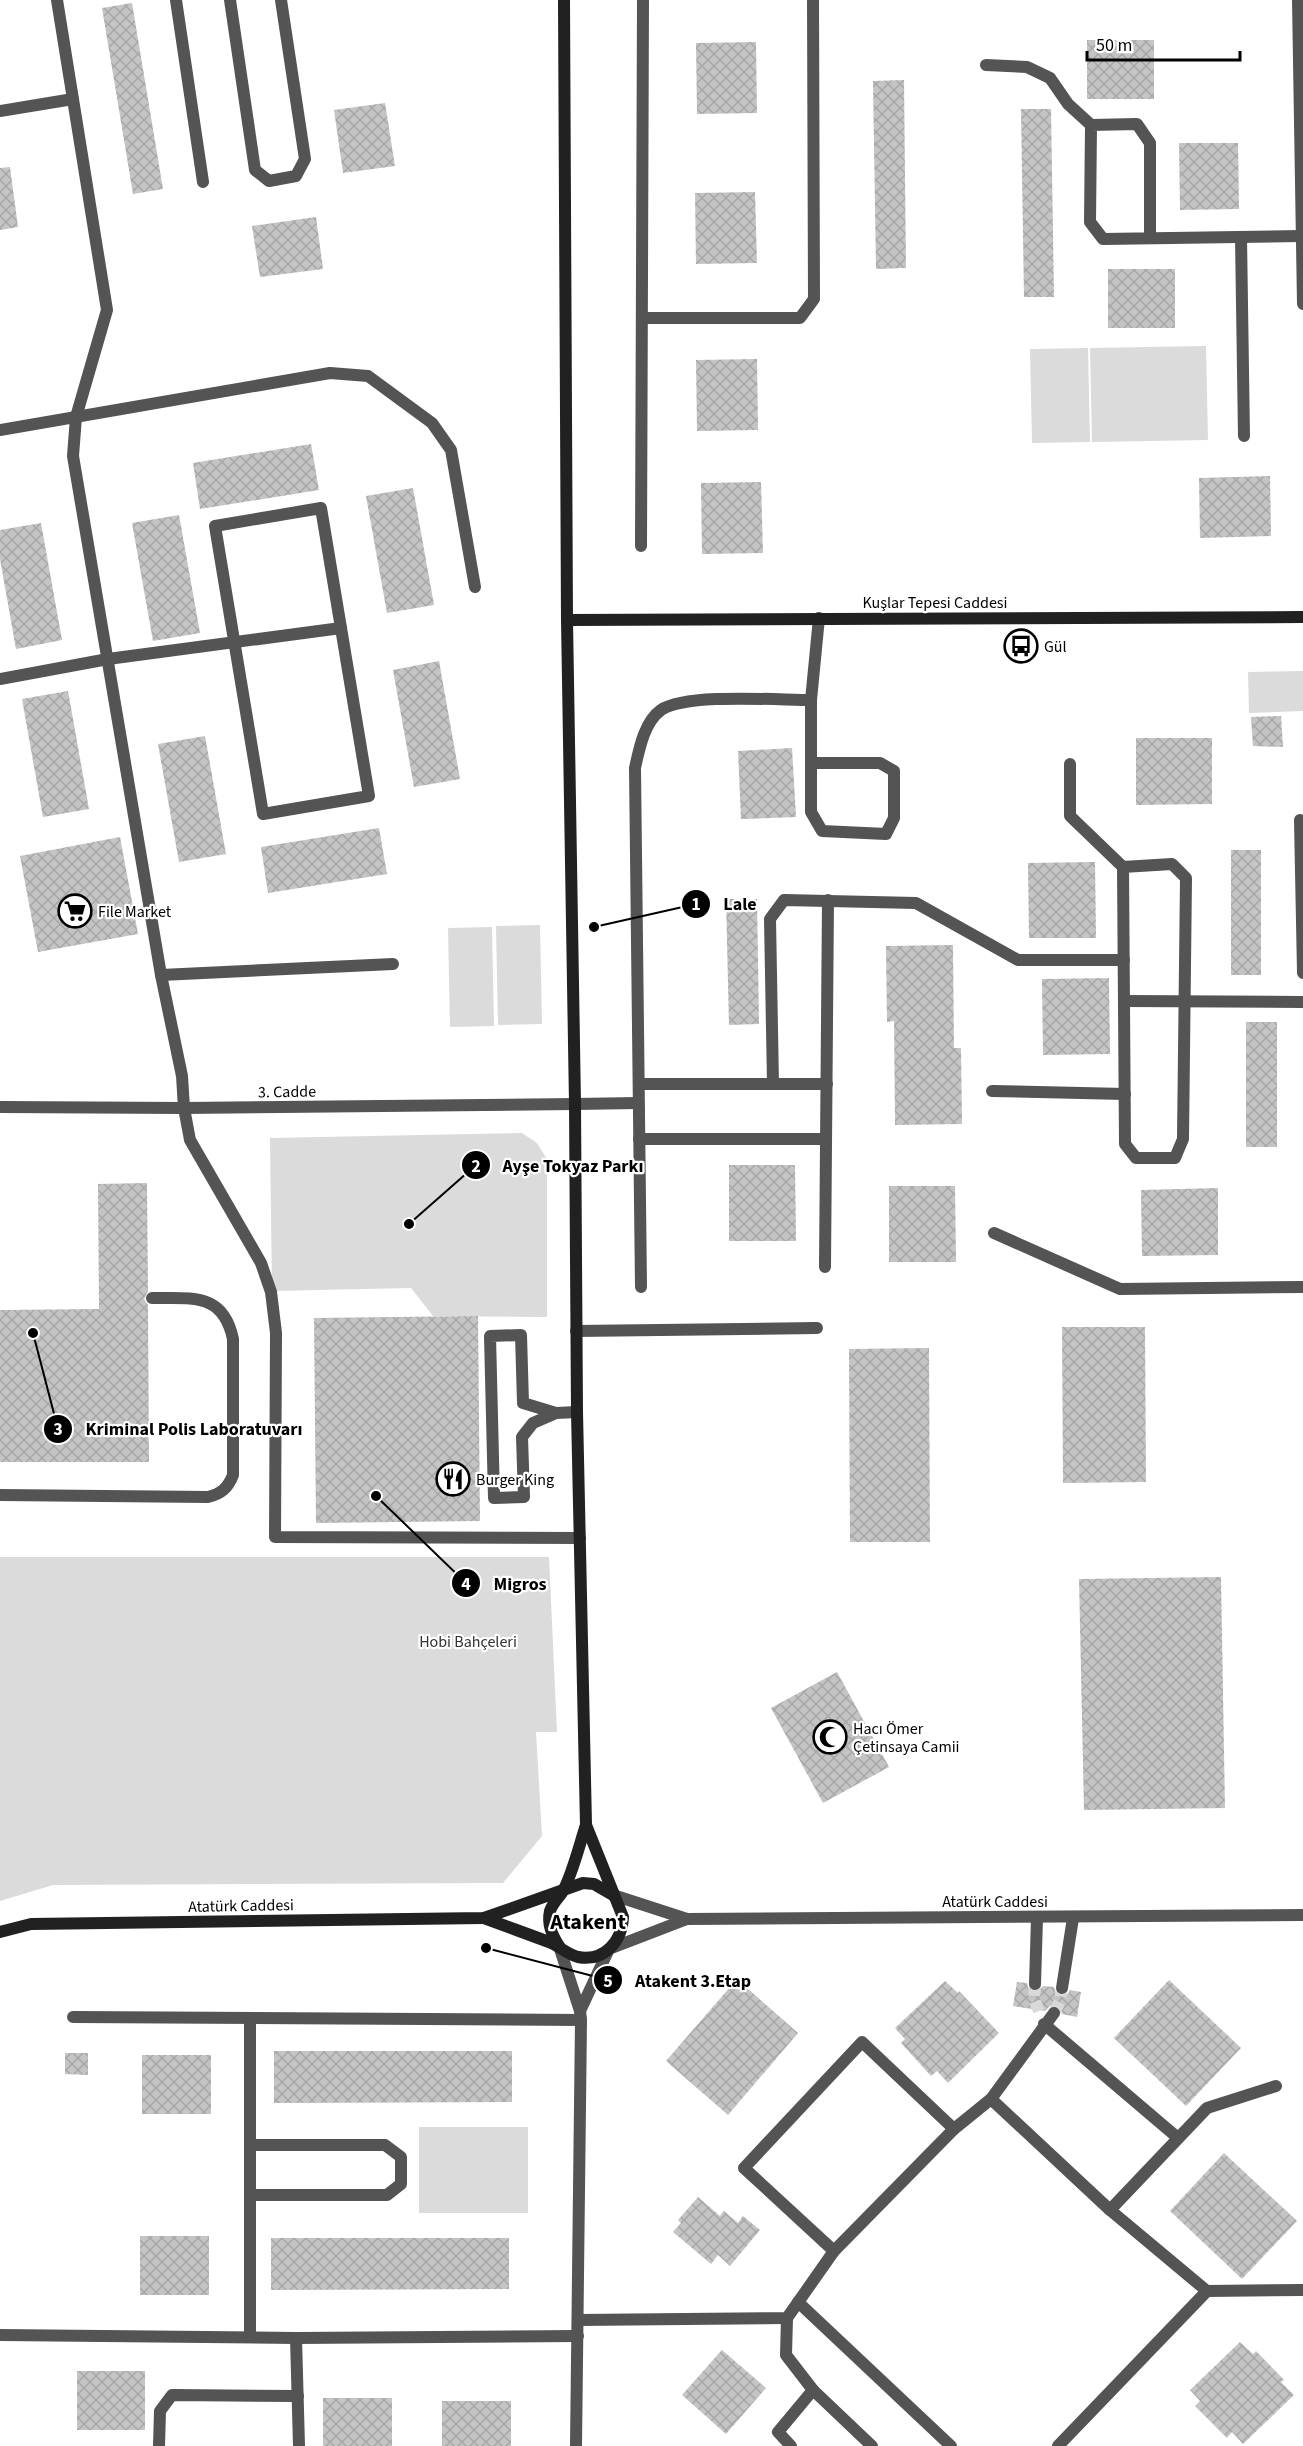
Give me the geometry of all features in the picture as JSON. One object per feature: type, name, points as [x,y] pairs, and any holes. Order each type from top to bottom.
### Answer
[{"type":"street","points":[[57,0],[106,310],[76,417],[73,456],[161,975],[182,1076],[184,1108],[190,1140],[261,1263],[271,1292],[276,1333],[275,1537],[580,1538]]},
{"type":"street","points":[[176,0],[203,182]]},
{"type":"street","points":[[230,0],[255,170],[269,181],[297,176],[305,159],[281,0]]},
{"type":"street","points":[[564,0],[567,620],[575,1104],[577,1412],[586,1825],[623,1917],[622,1929],[617,1941],[609,1949],[580,2016]]},
{"type":"street","points":[[641,546],[643,0]]},
{"type":"street","points":[[642,318],[800,318],[814,299],[813,0]]},
{"type":"street","points":[[1298,0],[1303,304]]},
{"type":"street","points":[[986,65],[1027,67],[1050,78],[1068,104],[1091,125],[1137,124],[1150,143],[1150,238]]},
{"type":"street","points":[[0,111],[73,99]]},
{"type":"street","points":[[1091,125],[1090,222],[1103,239],[1301,236]]},
{"type":"street","points":[[1241,237],[1244,436]]},
{"type":"street","points":[[0,430],[330,373],[368,376],[432,423],[451,450],[475,587]]},
{"type":"street","points":[[321,508],[369,796],[263,814],[234,642],[215,526],[321,508]]},
{"type":"street","name":"Kuşlar Tepesi Caddesi","points":[[567,620],[1303,617]]},
{"type":"street","points":[[812,763],[880,763],[894,771],[894,818],[886,834],[822,831],[812,812],[812,763],[812,700],[819,618]]},
{"type":"street","points":[[0,678],[108,659],[341,628]]},
{"type":"street","points":[[641,1287],[635,768],[644,733],[660,711],[693,700],[812,700]]},
{"type":"street","points":[[1070,764],[1070,816],[1123,867],[1125,1144],[1136,1158],[1175,1158],[1183,1138],[1186,878],[1172,864],[1123,867]]},
{"type":"street","points":[[1300,820],[1303,973]]},
{"type":"street","points":[[773,1084],[770,919],[784,900],[916,903],[1018,960],[1124,960]]},
{"type":"street","points":[[825,1268],[828,900]]},
{"type":"street","points":[[161,975],[393,964]]},
{"type":"street","points":[[1124,1001],[1303,1002]]},
{"type":"street","points":[[639,1084],[827,1084]]},
{"type":"street","points":[[992,1091],[1125,1095]]},
{"type":"street","name":"3. Cadde","points":[[0,1107],[184,1108],[638,1103]]},
{"type":"street","points":[[639,1138],[826,1138]]},
{"type":"street","points":[[994,1233],[1120,1290],[1303,1287]]},
{"type":"street","points":[[0,1495],[208,1497],[226,1488],[233,1475],[233,1339],[231,1329],[220,1311],[201,1299],[152,1298]]},
{"type":"street","points":[[576,1331],[817,1328]]},
{"type":"street","points":[[556,1413],[533,1424],[522,1437],[524,1497],[494,1498],[490,1336],[521,1335],[523,1403],[556,1413],[577,1412]]},
{"type":"street","points":[[576,2446],[580,2016],[559,1946],[552,1936],[549,1924],[550,1911],[555,1900],[563,1891],[586,1825]]},
{"type":"street","points":[[484,1918],[583,1883],[594,1884],[613,1895],[687,1919]]},
{"type":"street","name":"Atatürk Caddesi","points":[[687,1919],[1303,1915]]},
{"type":"street","points":[[484,1918],[559,1946],[578,1957],[599,1955],[687,1919]]},
{"type":"street","name":"Atatürk Caddesi","points":[[0,1932],[31,1924],[484,1918]]},
{"type":"street","points":[[1035,1984],[1037,1918]]},
{"type":"street","points":[[1062,1988],[1073,1918]]},
{"type":"street","points":[[1039,2010],[1044,2024],[1178,2138]]},
{"type":"street","points":[[872,2446],[813,2390],[786,2355],[787,2318],[834,2251],[954,2129],[991,2099],[1054,2013]]},
{"type":"street","points":[[73,2017],[250,2019],[580,2016]]},
{"type":"street","points":[[249,2337],[250,2019]]},
{"type":"street","points":[[834,2251],[744,2168],[861,2042],[954,2129]]},
{"type":"street","points":[[1110,2210],[1207,2108],[1276,2086]]},
{"type":"street","points":[[991,2099],[1110,2210],[1207,2291],[1303,2290]]},
{"type":"street","points":[[250,2145],[385,2145],[401,2157],[401,2184],[387,2195],[250,2195]]},
{"type":"street","points":[[1058,2446],[1207,2291]]},
{"type":"street","points":[[798,2302],[951,2446]]},
{"type":"street","points":[[578,2320],[787,2318]]},
{"type":"street","points":[[0,2335],[297,2338],[578,2336]]},
{"type":"street","points":[[297,2338],[299,2446]]},
{"type":"street","points":[[791,2446],[778,2432],[791,2413],[813,2390]]},
{"type":"street","points":[[159,2446],[160,2411],[172,2396],[298,2396]]},
{"type":"green space","points":[[1206,346],[1208,440],[1092,442],[1090,348]]},
{"type":"green space","points":[[1088,348],[1090,442],[1032,443],[1030,349]]},
{"type":"green space","points":[[1303,671],[1303,711],[1249,713],[1248,672]]},
{"type":"green space","points":[[540,925],[542,1024],[498,1025],[496,926]]},
{"type":"green space","points":[[492,927],[494,1026],[450,1027],[448,928]]},
{"type":"green space","points":[[522,1133],[537,1143],[547,1159],[547,1317],[433,1316],[411,1288],[272,1291],[270,1138]]},
{"type":"green space","name":"Hobi Bahçeleri","points":[[0,1557],[549,1557],[557,1732],[536,1732],[542,1836],[503,1883],[53,1885],[0,1901]]},
{"type":"green space","points":[[419,2127],[528,2127],[528,2213],[419,2213]]},
{"type":"building","points":[[132,3],[163,189],[133,194],[102,8]]},
{"type":"building","points":[[1087,40],[1154,40],[1154,99],[1087,99]]},
{"type":"building","points":[[756,42],[757,113],[697,114],[696,43]]},
{"type":"building","points":[[904,80],[906,268],[876,269],[873,81]]},
{"type":"building","points":[[385,103],[395,166],[343,173],[334,110]]},
{"type":"building","points":[[1021,109],[1051,109],[1054,297],[1024,297]]},
{"type":"building","points":[[1179,143],[1238,143],[1239,209],[1180,210]]},
{"type":"building","points":[[10,167],[18,227],[0,230],[0,168]]},
{"type":"building","points":[[755,192],[757,263],[696,264],[695,193]]},
{"type":"building","points":[[316,217],[323,269],[260,277],[252,226]]},
{"type":"building","points":[[1108,269],[1175,269],[1175,328],[1108,328]]},
{"type":"building","points":[[757,359],[758,430],[697,431],[696,360]]},
{"type":"building","points":[[311,444],[319,490],[200,509],[193,463]]},
{"type":"building","points":[[1270,476],[1271,536],[1200,538],[1199,478]]},
{"type":"building","points":[[761,482],[763,553],[702,554],[701,483]]},
{"type":"building","points":[[413,488],[434,605],[387,613],[366,496]]},
{"type":"building","points":[[179,515],[200,633],[153,641],[132,523]]},
{"type":"building","points":[[41,523],[62,640],[16,649],[0,559],[0,530]]},
{"type":"building","points":[[439,661],[460,779],[414,787],[393,670]]},
{"type":"building","points":[[68,691],[89,809],[43,817],[22,699]]},
{"type":"building","points":[[1281,716],[1283,747],[1253,746],[1251,717]]},
{"type":"building","points":[[205,736],[226,854],[179,862],[158,744]]},
{"type":"building","points":[[1136,738],[1212,738],[1212,804],[1136,805]]},
{"type":"building","points":[[792,748],[796,817],[741,819],[738,751]]},
{"type":"building","points":[[379,828],[387,874],[268,893],[261,847]]},
{"type":"building","points":[[120,837],[138,934],[38,952],[20,856]]},
{"type":"building","points":[[1231,850],[1261,850],[1261,975],[1231,975]]},
{"type":"building","points":[[1095,862],[1096,938],[1029,938],[1028,863]]},
{"type":"building","points":[[726,899],[757,899],[759,1024],[729,1025]]},
{"type":"building","points":[[953,945],[954,1048],[961,1048],[962,1124],[895,1125],[894,1021],[887,1022],[886,946]]},
{"type":"building","points":[[1109,978],[1110,1054],[1043,1055],[1042,979]]},
{"type":"building","points":[[1246,1022],[1277,1022],[1277,1147],[1246,1147]]},
{"type":"building","points":[[729,1165],[795,1165],[796,1241],[729,1241]]},
{"type":"building","points":[[147,1183],[148,1291],[144,1299],[148,1305],[149,1462],[0,1462],[0,1310],[99,1309],[98,1184]]},
{"type":"building","points":[[889,1186],[955,1186],[956,1262],[889,1262]]},
{"type":"building","points":[[1218,1188],[1218,1255],[1142,1256],[1141,1190]]},
{"type":"building","points":[[478,1316],[480,1521],[316,1523],[314,1318]]},
{"type":"building","points":[[1062,1327],[1145,1327],[1146,1482],[1063,1483]]},
{"type":"building","points":[[929,1348],[930,1542],[850,1542],[849,1349]]},
{"type":"building","points":[[1221,1577],[1225,1808],[1084,1810],[1079,1579]]},
{"type":"building","name":"Hacı Ömer Çetinsaya Camii","points":[[837,1672],[889,1767],[823,1803],[771,1708]]},
{"type":"building","points":[[737,1979],[798,2033],[728,2115],[666,2061]]},
{"type":"building","points":[[1169,1980],[1241,2048],[1186,2106],[1114,2038]]},
{"type":"building","points":[[945,1981],[958,1993],[959,1991],[999,2033],[948,2083],[937,2071],[931,2076],[901,2043],[905,2039],[895,2028]]},
{"type":"building","points":[[1017,1982],[1027,1983],[1028,1988],[1034,1992],[1039,1991],[1043,1986],[1054,1987],[1056,1994],[1061,1996],[1068,1994],[1070,1990],[1081,1992],[1077,2017],[1062,2014],[1061,2009],[1055,2005],[1045,2011],[1013,2006]]},
{"type":"building","points":[[274,2051],[512,2051],[512,2102],[274,2103]]},
{"type":"building","points":[[65,2053],[88,2053],[88,2075],[65,2074]]},
{"type":"building","points":[[142,2055],[211,2055],[211,2114],[142,2114]]},
{"type":"building","points":[[1224,2153],[1297,2221],[1242,2279],[1170,2211]]},
{"type":"building","points":[[698,2197],[720,2216],[724,2211],[738,2223],[743,2216],[760,2230],[730,2266],[718,2255],[711,2264],[673,2232],[681,2223],[678,2220]]},
{"type":"building","points":[[140,2236],[209,2236],[209,2295],[140,2295]]},
{"type":"building","points":[[271,2238],[509,2238],[509,2289],[271,2290]]},
{"type":"building","points":[[1240,2342],[1253,2354],[1256,2351],[1284,2380],[1281,2382],[1294,2395],[1243,2444],[1232,2432],[1227,2438],[1195,2406],[1200,2401],[1190,2390]]},
{"type":"building","points":[[722,2350],[766,2388],[726,2434],[682,2395]]},
{"type":"building","points":[[77,2371],[145,2371],[145,2430],[77,2430]]},
{"type":"building","points":[[323,2398],[392,2398],[392,2446],[323,2446]]},
{"type":"building","points":[[442,2401],[511,2401],[511,2446],[442,2446]]},
{"type":"tunnel","points":[[1035,1984],[1034,1999],[1039,2011]]},
{"type":"tunnel","points":[[1054,2013],[1060,2001],[1062,1988]]},
{"type":"place","name":"Gül","points":[[1021,646]]},
{"type":"place","name":"File Market","points":[[75,911]]},
{"type":"place","name":"Lale","points":[[594,927]]},
{"type":"place","name":"Ayşe Tokyaz Parkı","points":[[409,1224]]},
{"type":"place","name":"Kriminal Polis Laboratuvarı","points":[[33,1333]]},
{"type":"place","name":"Burger King","points":[[453,1479]]},
{"type":"place","name":"Migros","points":[[376,1496]]},
{"type":"place","name":"Hacı Ömer Çetinsaya Camii","points":[[830,1737]]},
{"type":"place","name":"Atakent 3.Etap","points":[[486,1948]]},
{"type":"district","name":"Atakent","points":[[588,1921]]}]
